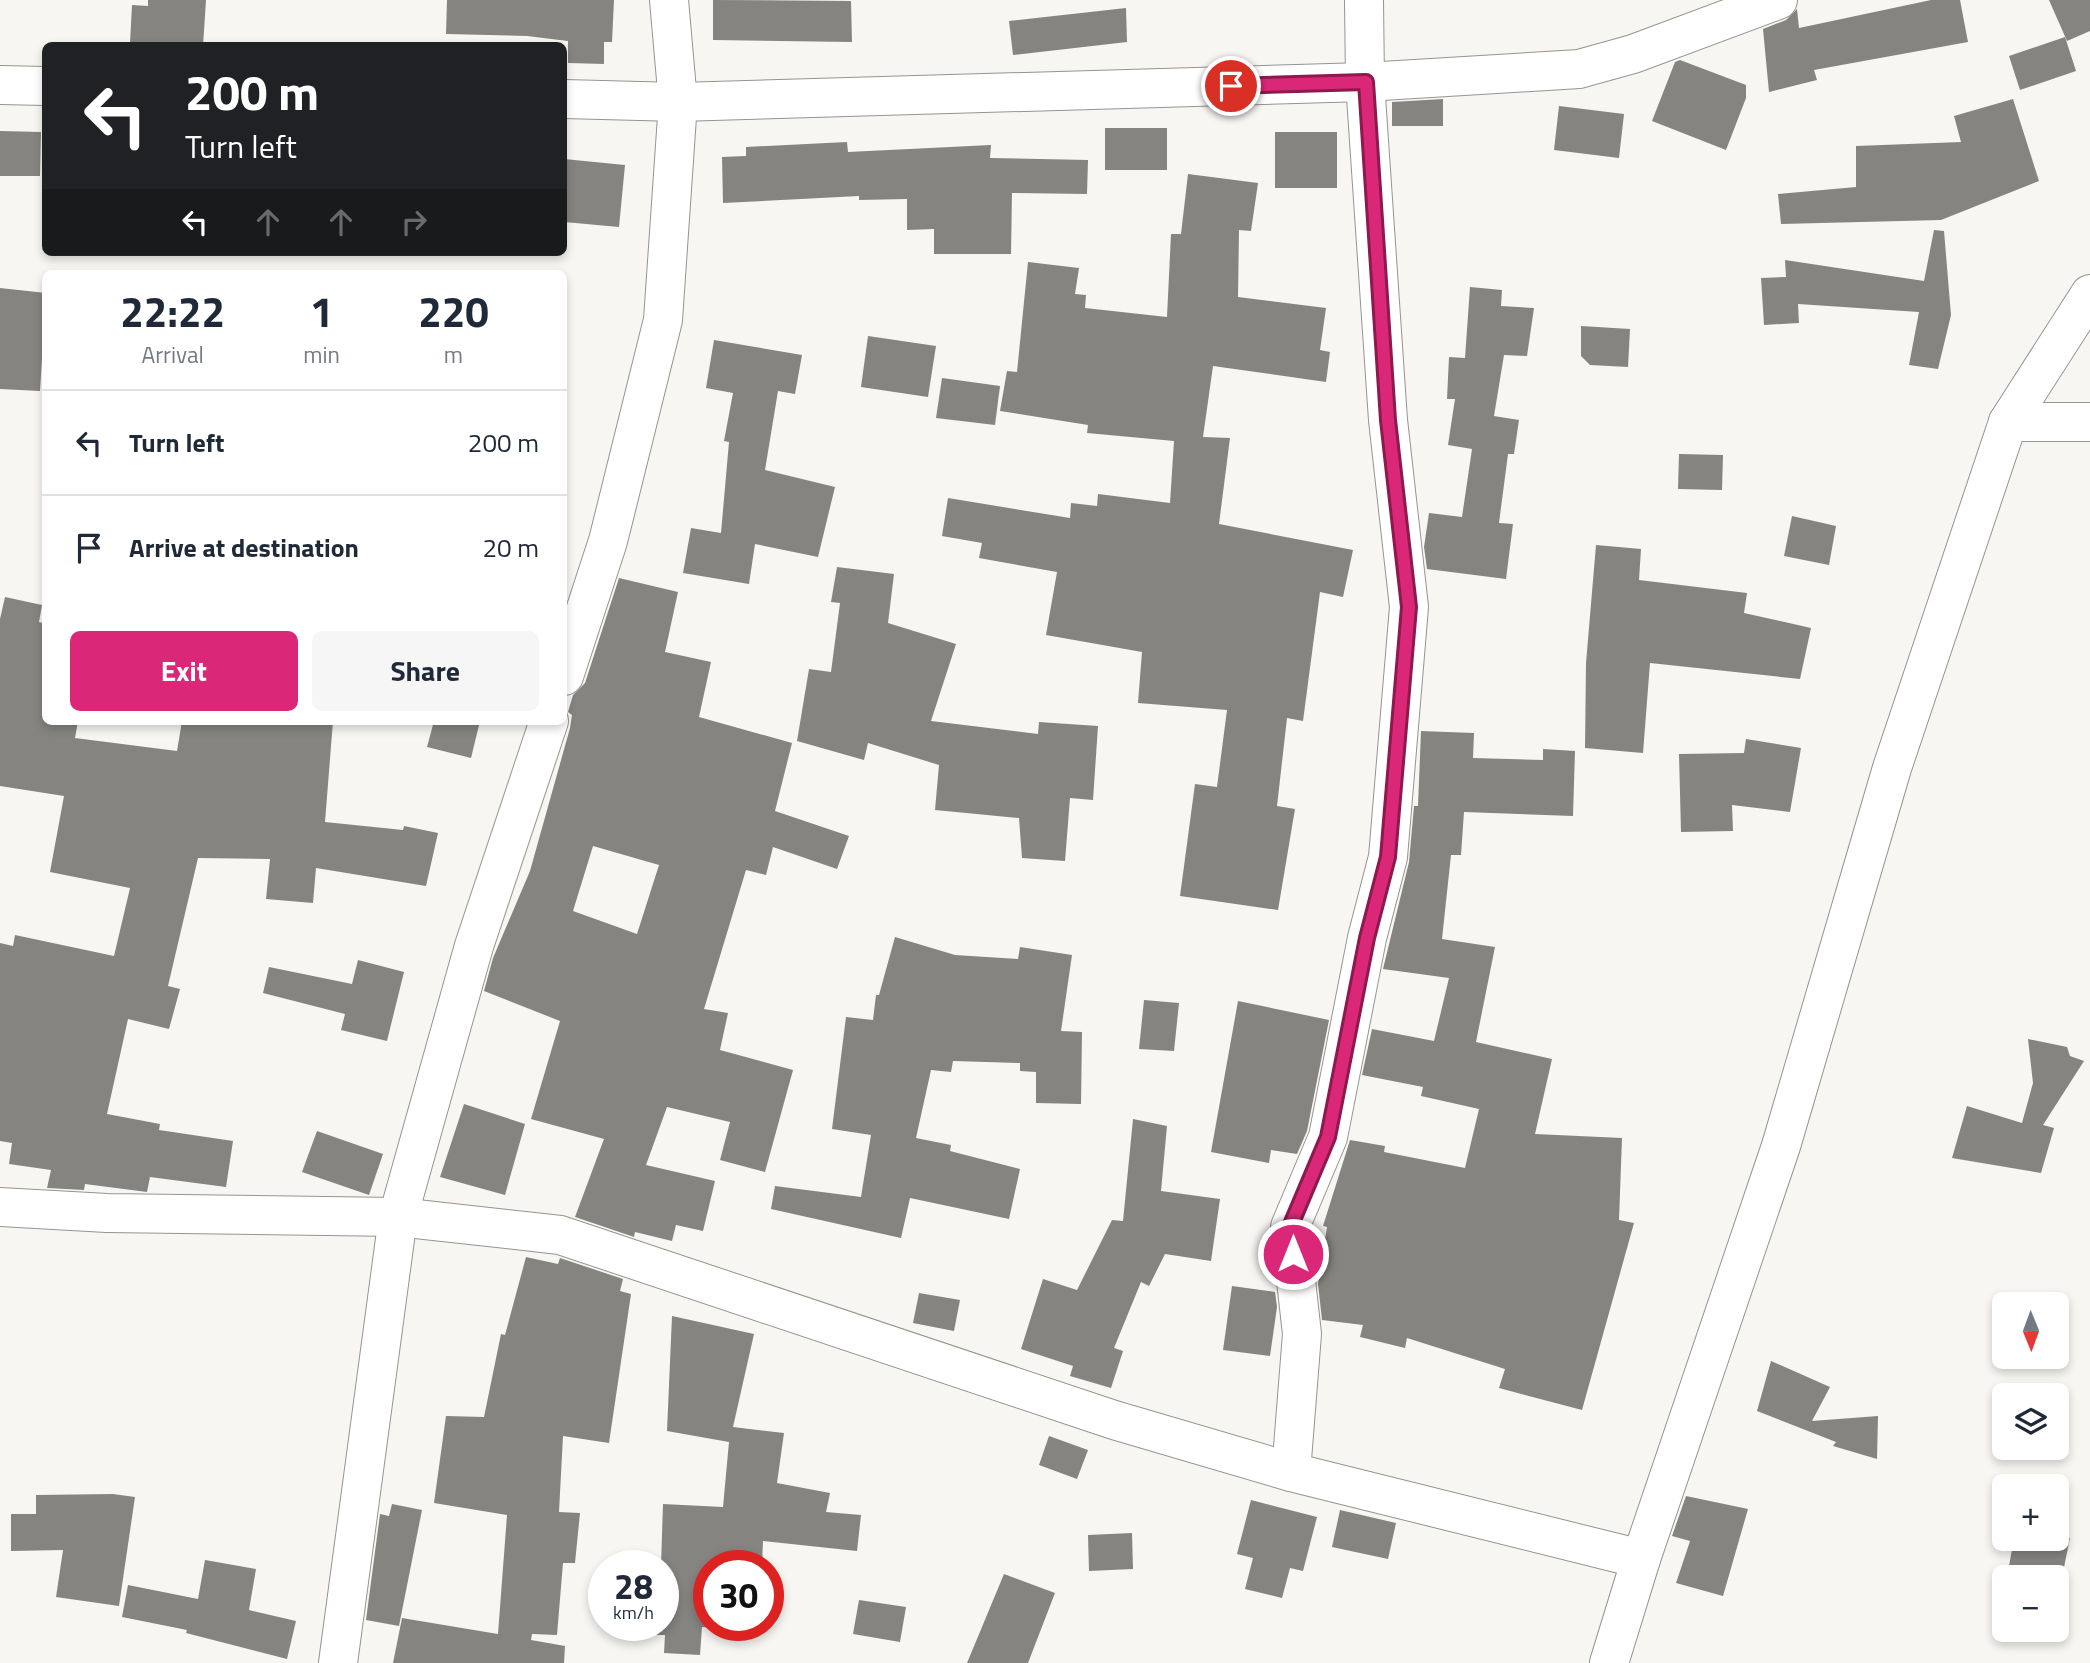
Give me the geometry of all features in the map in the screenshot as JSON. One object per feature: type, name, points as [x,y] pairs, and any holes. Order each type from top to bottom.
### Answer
[{"type":"street","points":[[567,667],[608,541],[663,320],[678,102],[669,0]]},
{"type":"street","points":[[1291,1472],[1302,1335],[1290,1227],[1328,1137],[1367,938],[1388,857],[1409,607],[1388,420],[1366,82],[1364,0]]},
{"type":"street","points":[[567,99],[678,102],[1366,82],[1579,69],[1633,54],[1779,0]]},
{"type":"street","points":[[0,85],[42,86]]},
{"type":"street","points":[[1609,1663],[1641,1559],[1781,1146],[1892,768],[2008,422],[2090,294]]},
{"type":"street","points":[[2008,422],[2090,422]]},
{"type":"street","points":[[338,1663],[398,1217],[474,946],[548,725]]},
{"type":"street","points":[[0,1207],[107,1213],[398,1217],[560,1235],[1114,1420],[1291,1472],[1641,1559]]},
{"type":"building","points":[[148,0],[206,0],[203,42],[130,42],[132,5],[148,6]]},
{"type":"building","points":[[447,0],[614,0],[612,42],[604,42],[604,64],[568,63],[568,41],[527,36],[446,34]]},
{"type":"building","points":[[713,0],[851,1],[852,42],[713,40]]},
{"type":"building","points":[[1931,0],[1960,0],[1968,42],[1814,70],[1817,80],[1769,92],[1763,29],[1786,20],[1797,9],[1799,28]]},
{"type":"building","points":[[2049,0],[2090,0],[2090,31],[2067,41]]},
{"type":"building","points":[[1126,8],[1127,42],[1013,55],[1009,21]]},
{"type":"building","points":[[2065,37],[2076,71],[2020,90],[2009,56]]},
{"type":"building","points":[[1680,60],[1746,85],[1746,98],[1726,150],[1652,121],[1675,62]]},
{"type":"building","points":[[1443,99],[1443,126],[1392,126],[1392,102]]},
{"type":"building","points":[[2013,99],[2039,181],[1941,220],[1781,224],[1778,194],[1856,187],[1856,146],[1961,142],[1954,116]]},
{"type":"building","points":[[1559,106],[1624,114],[1619,158],[1554,150]]},
{"type":"building","points":[[1105,128],[1167,128],[1167,170],[1105,170]]},
{"type":"building","points":[[0,131],[41,132],[40,176],[0,176]]},
{"type":"building","points":[[1275,132],[1337,132],[1337,188],[1275,188]]},
{"type":"building","points":[[847,142],[848,152],[991,145],[990,158],[1088,160],[1087,194],[1012,193],[1011,254],[934,254],[934,229],[907,230],[907,199],[859,200],[859,196],[723,203],[722,157],[746,156],[746,147]]},
{"type":"building","points":[[567,159],[625,165],[619,227],[567,222]]},
{"type":"building","points":[[1188,174],[1258,183],[1251,231],[1239,230],[1238,297],[1326,308],[1320,350],[1330,352],[1326,382],[1213,366],[1203,437],[1230,438],[1219,524],[1353,550],[1343,597],[1320,592],[1303,721],[1287,718],[1277,806],[1295,809],[1278,910],[1180,896],[1195,784],[1217,787],[1227,710],[1138,703],[1142,652],[1046,635],[1057,572],[979,558],[982,543],[942,536],[948,498],[1070,518],[1071,503],[1097,506],[1098,494],[1170,503],[1174,441],[1087,433],[1088,425],[1000,411],[1007,371],[1017,372],[1028,262],[1079,268],[1075,294],[1086,295],[1085,308],[1167,317],[1171,234],[1181,234]]},
{"type":"building","points":[[1934,230],[1944,231],[1951,315],[1938,369],[1909,365],[1919,312],[1798,304],[1799,323],[1764,325],[1761,278],[1786,277],[1785,260],[1924,281]]},
{"type":"building","points":[[1470,287],[1502,290],[1501,306],[1534,308],[1527,356],[1504,355],[1494,416],[1519,420],[1514,454],[1508,454],[1499,523],[1513,524],[1506,579],[1427,569],[1424,547],[1429,513],[1462,517],[1472,449],[1448,445],[1455,399],[1447,399],[1449,357],[1465,358]]},
{"type":"building","points":[[0,288],[42,293],[40,391],[0,389]]},
{"type":"building","points":[[1581,326],[1630,329],[1628,367],[1590,365],[1581,356]]},
{"type":"building","points":[[868,336],[936,346],[928,397],[861,387]]},
{"type":"building","points":[[714,340],[802,355],[795,394],[778,391],[765,470],[835,487],[818,557],[755,544],[749,584],[683,573],[691,528],[721,533],[729,442],[724,441],[733,393],[706,388]]},
{"type":"building","points":[[942,378],[1000,386],[995,425],[936,418]]},
{"type":"building","points":[[1679,454],[1723,455],[1722,490],[1678,489]]},
{"type":"building","points":[[1792,516],[1836,526],[1829,565],[1784,556]]},
{"type":"building","points":[[1596,545],[1641,549],[1639,580],[1747,593],[1744,613],[1811,628],[1800,679],[1650,663],[1643,753],[1585,748],[1586,663]]},
{"type":"building","points":[[837,567],[894,574],[888,623],[956,644],[931,721],[1038,734],[1039,722],[1098,726],[1093,800],[1070,798],[1065,861],[1022,858],[1019,818],[935,810],[939,765],[868,743],[864,760],[797,741],[809,669],[831,672],[840,603],[831,602]]},
{"type":"building","points":[[619,578],[678,592],[665,652],[711,662],[699,717],[792,743],[775,811],[849,836],[837,869],[773,847],[766,875],[746,870],[704,1009],[728,1013],[720,1050],[793,1070],[765,1172],[720,1160],[730,1122],[667,1107],[646,1165],[715,1181],[703,1231],[676,1225],[672,1241],[635,1232],[634,1237],[575,1217],[604,1139],[531,1119],[560,1021],[484,991],[493,958],[530,871],[570,728],[572,715],[568,712],[573,695],[585,683]],"holes":[[[593,846],[659,865],[637,934],[573,911]]]},
{"type":"building","points":[[5,597],[42,605],[39,622],[42,623],[42,725],[77,725],[75,738],[177,751],[181,725],[333,725],[325,822],[403,830],[404,826],[438,833],[426,886],[316,868],[313,903],[266,899],[270,859],[198,858],[168,986],[180,989],[169,1029],[128,1019],[107,1114],[160,1124],[159,1130],[233,1141],[226,1187],[150,1177],[147,1192],[85,1184],[84,1190],[47,1188],[51,1170],[9,1164],[12,1143],[0,1141],[0,943],[13,946],[15,935],[114,956],[130,888],[50,872],[64,796],[0,786],[0,619]]},
{"type":"building","points":[[433,725],[479,725],[471,758],[427,747]]},
{"type":"building","points":[[1421,731],[1474,733],[1473,758],[1543,760],[1543,749],[1575,751],[1573,816],[1464,812],[1461,855],[1451,855],[1442,939],[1495,947],[1476,1042],[1552,1059],[1535,1134],[1622,1138],[1619,1220],[1634,1223],[1582,1410],[1499,1388],[1505,1369],[1407,1338],[1405,1348],[1360,1337],[1363,1325],[1322,1320],[1318,1284],[1327,1227],[1323,1226],[1350,1140],[1385,1146],[1384,1152],[1465,1168],[1479,1109],[1421,1096],[1423,1087],[1362,1075],[1372,1029],[1434,1041],[1449,978],[1383,969],[1409,862],[1414,806],[1418,806]]},
{"type":"building","points":[[1746,739],[1801,748],[1790,812],[1732,805],[1733,831],[1681,832],[1679,754],[1744,753]]},
{"type":"building","points":[[895,937],[955,955],[1018,959],[1020,947],[1072,955],[1061,1031],[1082,1032],[1081,1104],[1036,1103],[1036,1072],[1020,1071],[1020,1063],[953,1061],[951,1072],[931,1070],[916,1138],[951,1145],[950,1151],[1020,1169],[1009,1219],[910,1198],[901,1238],[771,1209],[775,1186],[861,1197],[871,1135],[832,1129],[846,1017],[873,1020],[876,995],[879,995]]},
{"type":"building","points":[[358,960],[404,972],[387,1041],[341,1030],[345,1014],[263,993],[269,967],[352,984]]},
{"type":"building","points":[[1144,1000],[1179,1003],[1174,1051],[1139,1049]]},
{"type":"building","points":[[1238,1001],[1329,1020],[1307,1131],[1297,1154],[1271,1150],[1269,1163],[1211,1152]]},
{"type":"building","points":[[2028,1039],[2067,1047],[2070,1056],[2084,1061],[2043,1125],[2054,1128],[2041,1173],[1952,1158],[1967,1106],[2022,1123],[2033,1083]]},
{"type":"building","points":[[464,1104],[525,1124],[505,1195],[440,1177]]},
{"type":"building","points":[[1133,1119],[1167,1126],[1161,1191],[1220,1199],[1211,1261],[1165,1254],[1149,1286],[1141,1282],[1114,1348],[1123,1351],[1111,1388],[1070,1376],[1073,1366],[1021,1349],[1043,1279],[1077,1290],[1112,1220],[1123,1221]]},
{"type":"building","points":[[317,1131],[383,1154],[369,1195],[302,1172]]},
{"type":"building","points":[[526,1257],[558,1264],[560,1258],[623,1279],[620,1291],[631,1294],[609,1443],[563,1436],[559,1512],[580,1513],[575,1563],[563,1563],[557,1635],[532,1634],[531,1640],[565,1646],[564,1663],[393,1663],[402,1618],[498,1634],[507,1515],[434,1503],[446,1416],[484,1417],[501,1334],[505,1335]]},
{"type":"building","points":[[1232,1286],[1275,1292],[1277,1307],[1270,1356],[1223,1350]]},
{"type":"building","points":[[919,1293],[960,1300],[954,1331],[913,1323]]},
{"type":"building","points":[[672,1316],[754,1334],[733,1427],[784,1433],[777,1483],[830,1493],[826,1512],[861,1515],[857,1551],[763,1541],[763,1550],[693,1550],[693,1641],[701,1641],[700,1655],[664,1653],[665,1641],[679,1641],[679,1550],[662,1550],[663,1504],[723,1507],[729,1442],[667,1431]]},
{"type":"building","points":[[1771,1361],[1830,1387],[1812,1421],[1878,1416],[1877,1459],[1833,1446],[1836,1442],[1757,1411]]},
{"type":"building","points":[[1049,1436],[1088,1450],[1077,1479],[1039,1465]]},
{"type":"building","points":[[113,1494],[135,1497],[119,1606],[56,1597],[63,1550],[11,1551],[11,1514],[36,1514],[36,1495]]},
{"type":"building","points":[[1686,1496],[1748,1509],[1723,1596],[1676,1583],[1690,1541],[1672,1536]]},
{"type":"building","points":[[1251,1500],[1317,1517],[1303,1571],[1290,1568],[1282,1598],[1245,1589],[1253,1558],[1237,1554]]},
{"type":"building","points":[[392,1504],[422,1510],[399,1626],[366,1620],[380,1514],[389,1516]]},
{"type":"building","points":[[1340,1510],[1396,1523],[1388,1559],[1332,1547]]},
{"type":"building","points":[[1132,1533],[1133,1569],[1089,1571],[1088,1535]]},
{"type":"building","points":[[2012,1551],[2067,1551],[2064,1565],[2009,1565]]},
{"type":"building","points":[[205,1560],[256,1569],[249,1610],[296,1621],[287,1659],[186,1633],[187,1630],[122,1617],[128,1585],[198,1599]]},
{"type":"building","points":[[1004,1574],[1055,1593],[1028,1663],[967,1663]]},
{"type":"building","points":[[859,1600],[906,1607],[900,1642],[853,1634]]},
{"type":"route","points":[[1231,86],[1366,82],[1388,420],[1409,607],[1388,857],[1367,938],[1328,1137],[1290,1227],[1293,1254]]}]
